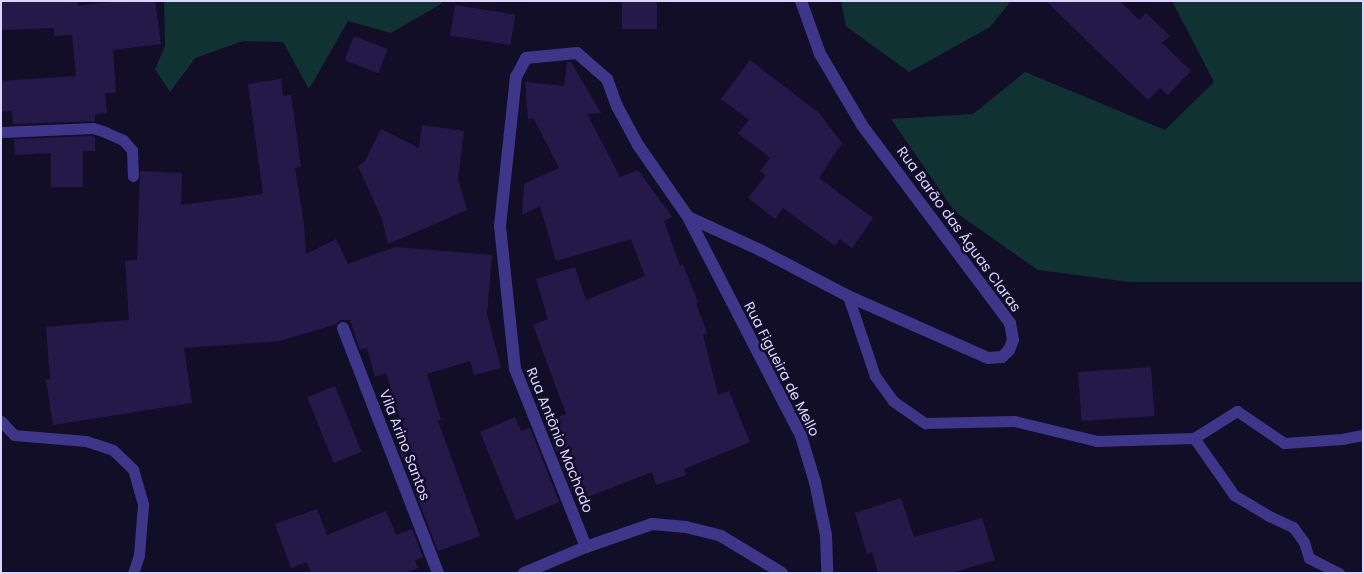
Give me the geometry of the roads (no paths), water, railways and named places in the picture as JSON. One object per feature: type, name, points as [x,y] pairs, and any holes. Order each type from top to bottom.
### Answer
[{"type":"street","name":"Rua Barão das Águas Claras","points":[[688,217],[760,250],[848,296],[988,358],[1002,357],[1009,350],[1012,340],[1010,323],[862,125],[820,54],[801,1]]},
{"type":"street","name":"Rua Antônio Machado","points":[[586,547],[515,369],[511,341],[500,226],[516,78],[526,58],[577,53],[593,65],[607,79],[617,106],[638,145],[688,217]]},
{"type":"street","name":"Rua Figueira de Mello","points":[[688,217],[801,436],[815,482],[826,535],[827,573]]},
{"type":"street","name":"Vila Arino Santos","points":[[343,328],[438,573]]},
{"type":"street","points":[[524,573],[586,547],[652,524],[686,527],[721,536],[782,573]]},
{"type":"lane","points":[[1,132],[93,128],[105,132],[123,140],[132,150],[133,176]]},
{"type":"lane","points":[[848,296],[875,376],[893,401],[925,423],[1014,421],[1097,441],[1194,438],[1237,411],[1284,443],[1342,439],[1363,435]]},
{"type":"lane","points":[[1,421],[14,435],[86,441],[113,450],[133,469],[143,505],[139,555],[133,573]]},
{"type":"lane","points":[[1194,438],[1234,495],[1269,516],[1294,527],[1304,542],[1309,558],[1339,573]]}]
